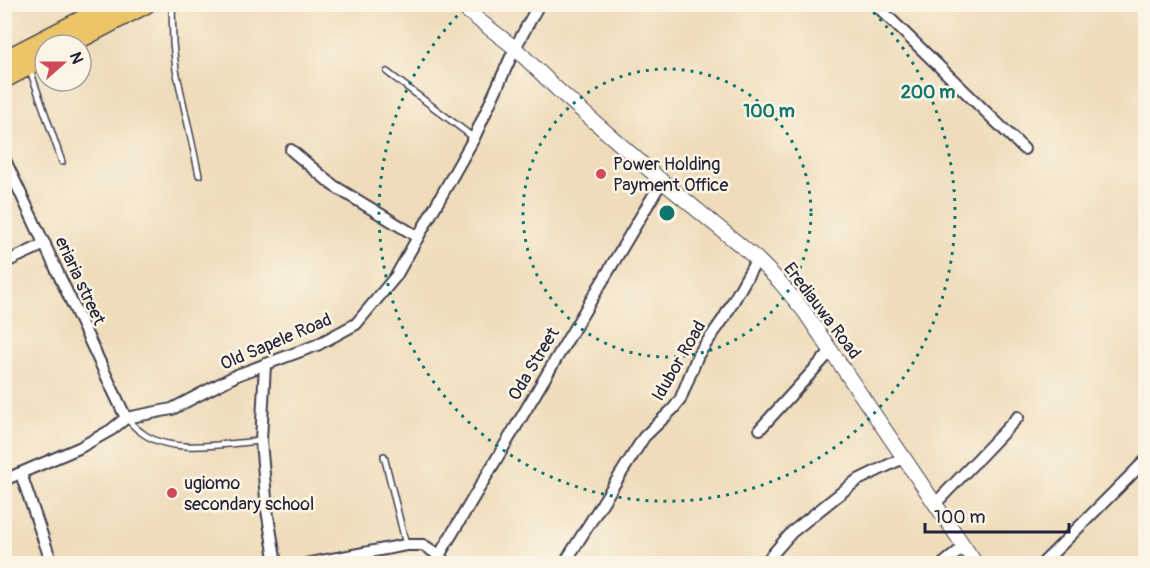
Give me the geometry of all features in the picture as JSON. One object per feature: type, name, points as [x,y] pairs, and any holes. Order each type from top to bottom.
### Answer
[{"type":"highway","points":[[91,33],[146,4]]},
{"type":"highway","points":[[5,73],[81,12],[111,5]]},
{"type":"highway","points":[[5,73],[33,63]]},
{"type":"street","name":"Erediauwa Road","points":[[458,4],[515,48],[557,89],[662,181],[757,259],[785,288],[831,351],[976,564]]},
{"type":"street","name":"Old Sapele Road","points":[[4,480],[79,448],[111,430],[126,418],[172,409],[237,375],[317,345],[356,324],[396,276],[474,138],[515,48],[539,4]]},
{"type":"street","points":[[875,4],[1024,149]]},
{"type":"street","points":[[291,150],[334,186],[418,237]]},
{"type":"street","name":"eriaria street","points":[[4,158],[126,418]]},
{"type":"street","name":"Oda Street","points":[[440,561],[662,181]]},
{"type":"street","points":[[4,263],[45,244]]},
{"type":"street","name":"Idubor Road","points":[[564,564],[644,437],[674,409],[680,400],[698,355],[724,318],[757,259]]},
{"type":"street","points":[[759,429],[831,351]]},
{"type":"street","points":[[265,364],[261,441],[267,510],[276,564]]},
{"type":"street","points":[[935,504],[1018,417]]},
{"type":"street","points":[[764,564],[792,532],[856,481],[903,458]]},
{"type":"street","points":[[1042,564],[1146,460]]},
{"type":"street","points":[[21,474],[52,564]]},
{"type":"street","points":[[306,564],[406,545],[423,545],[440,561]]},
{"type":"street","points":[[944,564],[964,547]]},
{"type":"lane","points":[[172,4],[172,43],[176,70],[199,175]]},
{"type":"lane","points":[[28,66],[62,162]]},
{"type":"lane","points":[[387,72],[474,138]]},
{"type":"lane","points":[[126,418],[142,433],[170,445],[189,446],[261,441]]},
{"type":"lane","points":[[384,456],[406,545]]},
{"type":"place","name":"Power Holding Payment Office","points":[[601,174]]},
{"type":"place","name":"ugiomo secondary school","points":[[172,493]]}]
